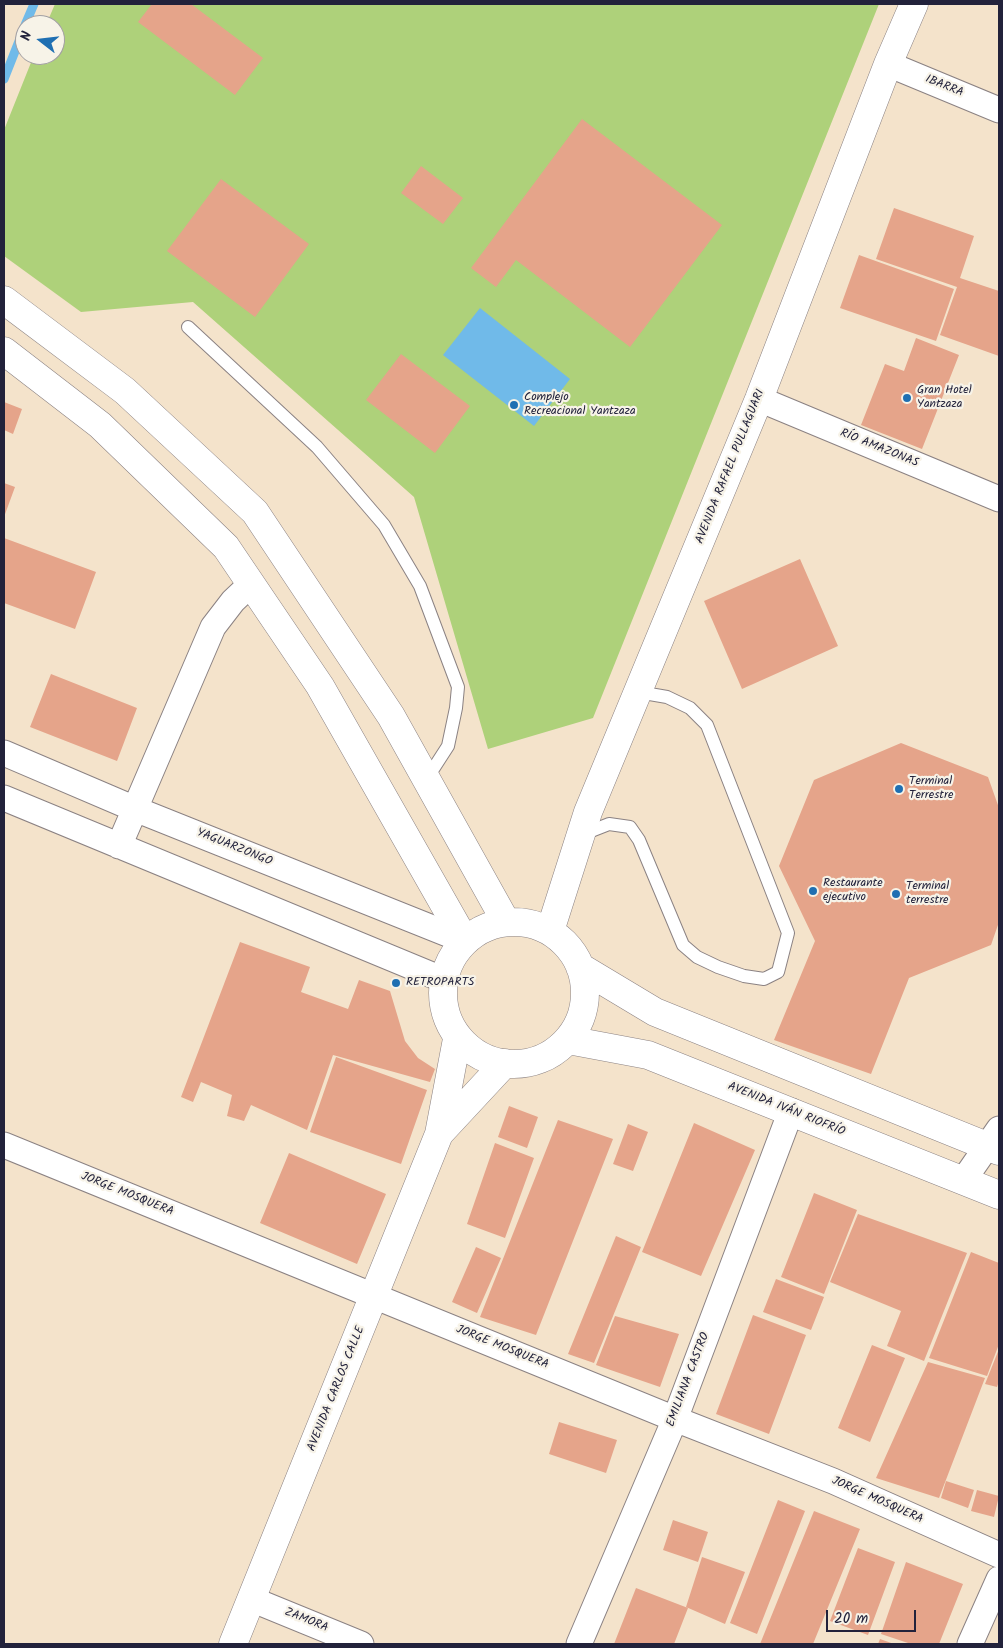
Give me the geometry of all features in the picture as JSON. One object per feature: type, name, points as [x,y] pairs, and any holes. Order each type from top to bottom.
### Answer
[{"type":"main road","name":"AVENIDA RAFAEL PULLAGUARI","points":[[550,931],[588,812],[759,399],[888,64],[914,4]]},
{"type":"main road","points":[[4,300],[125,391],[255,512],[391,716],[506,922]]},
{"type":"main road","points":[[4,351],[100,425],[226,547],[320,686],[465,941]]},
{"type":"main road","points":[[506,922],[529,923],[550,931],[568,947],[580,967],[585,990],[580,1016],[568,1040],[544,1057],[517,1064],[494,1062],[457,1038],[443,1005],[444,980],[451,959],[465,941],[484,928],[506,922]]},
{"type":"main road","points":[[580,967],[654,1012],[995,1142]]},
{"type":"main road","name":"AVENIDA CARLOS CALLE","points":[[233,1644],[439,1134],[457,1038]]},
{"type":"main road","name":"AVENIDA IVÁN RIOFRÍO","points":[[568,1040],[648,1055],[999,1195]]},
{"type":"main road","name":"AVENIDA CARLOS CALLE","points":[[439,1134],[505,1063]]},
{"type":"street","name":"IBARRA","points":[[888,64],[999,110]]},
{"type":"street","name":"RÍO AMAZONAS","points":[[759,399],[999,499]]},
{"type":"street","points":[[118,846],[213,627],[233,601],[251,584]]},
{"type":"street","name":"YAGUARZONGO","points":[[4,753],[465,941]]},
{"type":"street","points":[[4,798],[444,980]]},
{"type":"street","name":"EMILIANA CASTRO","points":[[579,1644],[675,1418],[791,1111]]},
{"type":"street","points":[[962,1181],[995,1142]]},
{"type":"street","name":"JORGE MOSQUERA","points":[[4,1145],[833,1481],[999,1556]]},
{"type":"street","points":[[970,1644],[999,1579]]},
{"type":"street","name":"ZAMORA","points":[[251,1599],[361,1644]]},
{"type":"lane","points":[[188,327],[317,447],[384,525],[420,586],[458,687],[456,708],[448,746],[426,780]]},
{"type":"lane","points":[[581,835],[609,824],[630,827],[639,840],[683,945],[697,957],[744,976],[764,979],[778,972],[788,933],[707,725],[690,708],[667,697],[638,692]]},
{"type":"green space","name":"Complejo Recreacional Yantzaza","points":[[55,4],[879,4],[593,718],[488,749],[414,497],[193,302],[81,312],[4,256],[4,130],[30,65],[65,65],[65,15],[50,15]]},
{"type":"water","points":[[480,308],[570,379],[534,426],[443,355]]},
{"type":"building","points":[[152,4],[191,4],[263,58],[235,95],[138,22]]},
{"type":"building","points":[[582,119],[722,225],[630,347],[516,260],[496,287],[471,268]]},
{"type":"building","points":[[421,166],[463,198],[443,224],[401,193]]},
{"type":"building","points":[[221,179],[309,244],[255,317],[167,251]]},
{"type":"building","points":[[894,208],[974,236],[960,278],[999,291],[999,356],[940,335],[957,287],[876,259]]},
{"type":"building","points":[[859,255],[954,289],[936,341],[840,308]]},
{"type":"building","name":"Gran Hotel Yantzaza","points":[[916,338],[959,355],[922,449],[861,425],[885,364],[904,371]]},
{"type":"building","points":[[401,354],[470,406],[435,453],[366,400]]},
{"type":"building","points":[[4,402],[22,409],[13,434],[4,430]]},
{"type":"building","points":[[4,483],[15,487],[4,517]]},
{"type":"building","points":[[4,538],[96,572],[75,629],[4,603]]},
{"type":"building","points":[[800,559],[838,646],[742,689],[704,601]]},
{"type":"building","points":[[51,674],[137,708],[117,761],[30,727]]},
{"type":"building","name":"Terminal terrestre","points":[[901,743],[988,777],[999,808],[999,922],[991,945],[909,978],[871,1074],[774,1040],[815,941],[779,866],[814,780]]},
{"type":"building","points":[[240,942],[310,967],[301,992],[348,1009],[359,980],[390,991],[405,1041],[418,1058],[435,1069],[430,1082],[333,1055],[307,1130],[251,1105],[244,1121],[227,1116],[232,1095],[201,1082],[193,1102],[181,1097]]},
{"type":"building","points":[[336,1057],[427,1090],[401,1164],[310,1132]]},
{"type":"building","points":[[509,1106],[538,1117],[527,1148],[498,1137]]},
{"type":"building","points":[[558,1120],[613,1139],[536,1335],[480,1317]]},
{"type":"building","points":[[694,1123],[755,1150],[701,1276],[642,1252]]},
{"type":"building","points":[[628,1124],[648,1132],[633,1171],[613,1164]]},
{"type":"building","points":[[495,1143],[534,1158],[505,1238],[467,1224]]},
{"type":"building","points":[[289,1153],[386,1194],[357,1264],[260,1223]]},
{"type":"building","points":[[814,1193],[857,1210],[824,1294],[781,1277]]},
{"type":"building","points":[[858,1214],[967,1253],[924,1361],[887,1346],[901,1311],[830,1282]]},
{"type":"building","points":[[616,1236],[641,1247],[594,1363],[568,1354]]},
{"type":"building","points":[[476,1247],[501,1258],[477,1313],[452,1302]]},
{"type":"building","points":[[971,1252],[999,1263],[999,1344],[987,1376],[929,1358]]},
{"type":"building","points":[[776,1279],[824,1297],[811,1330],[763,1312]]},
{"type":"building","points":[[753,1315],[806,1335],[769,1434],[716,1414]]},
{"type":"building","points":[[615,1316],[679,1334],[660,1387],[596,1365]]},
{"type":"building","points":[[872,1345],[905,1358],[870,1442],[838,1428]]},
{"type":"building","points":[[999,1349],[999,1381],[997,1387],[985,1384]]},
{"type":"building","points":[[928,1362],[985,1378],[939,1498],[876,1478]]},
{"type":"building","points":[[559,1422],[617,1440],[606,1473],[549,1454]]},
{"type":"building","points":[[946,1481],[974,1490],[968,1508],[941,1498]]},
{"type":"building","points":[[977,1490],[999,1496],[994,1517],[971,1511]]},
{"type":"building","points":[[778,1500],[805,1511],[757,1634],[730,1623]]},
{"type":"building","points":[[814,1511],[860,1529],[813,1644],[760,1644]]},
{"type":"building","points":[[673,1520],[708,1532],[698,1562],[663,1550]]},
{"type":"building","points":[[858,1548],[895,1562],[868,1635],[830,1621]]},
{"type":"building","points":[[702,1557],[745,1572],[725,1624],[686,1607]]},
{"type":"building","points":[[906,1562],[963,1584],[939,1644],[911,1644],[881,1634]]},
{"type":"building","points":[[636,1588],[688,1608],[674,1644],[614,1644]]},
{"type":"building","points":[[880,1639],[894,1644],[878,1644]]},
{"type":"waterway","points":[[29,15],[34,4]]},
{"type":"waterway","points":[[4,79],[15,51]]},
{"type":"place","name":"Gran Hotel Yantzaza","points":[[907,398]]},
{"type":"place","name":"Complejo Recreacional Yantzaza","points":[[514,405]]},
{"type":"place","name":"Terminal Terrestre","points":[[899,789]]},
{"type":"place","name":"Restaurante ejecutivo","points":[[813,891]]},
{"type":"place","name":"Terminal terrestre","points":[[896,894]]},
{"type":"place","name":"RETROPARTS","points":[[396,983]]}]
